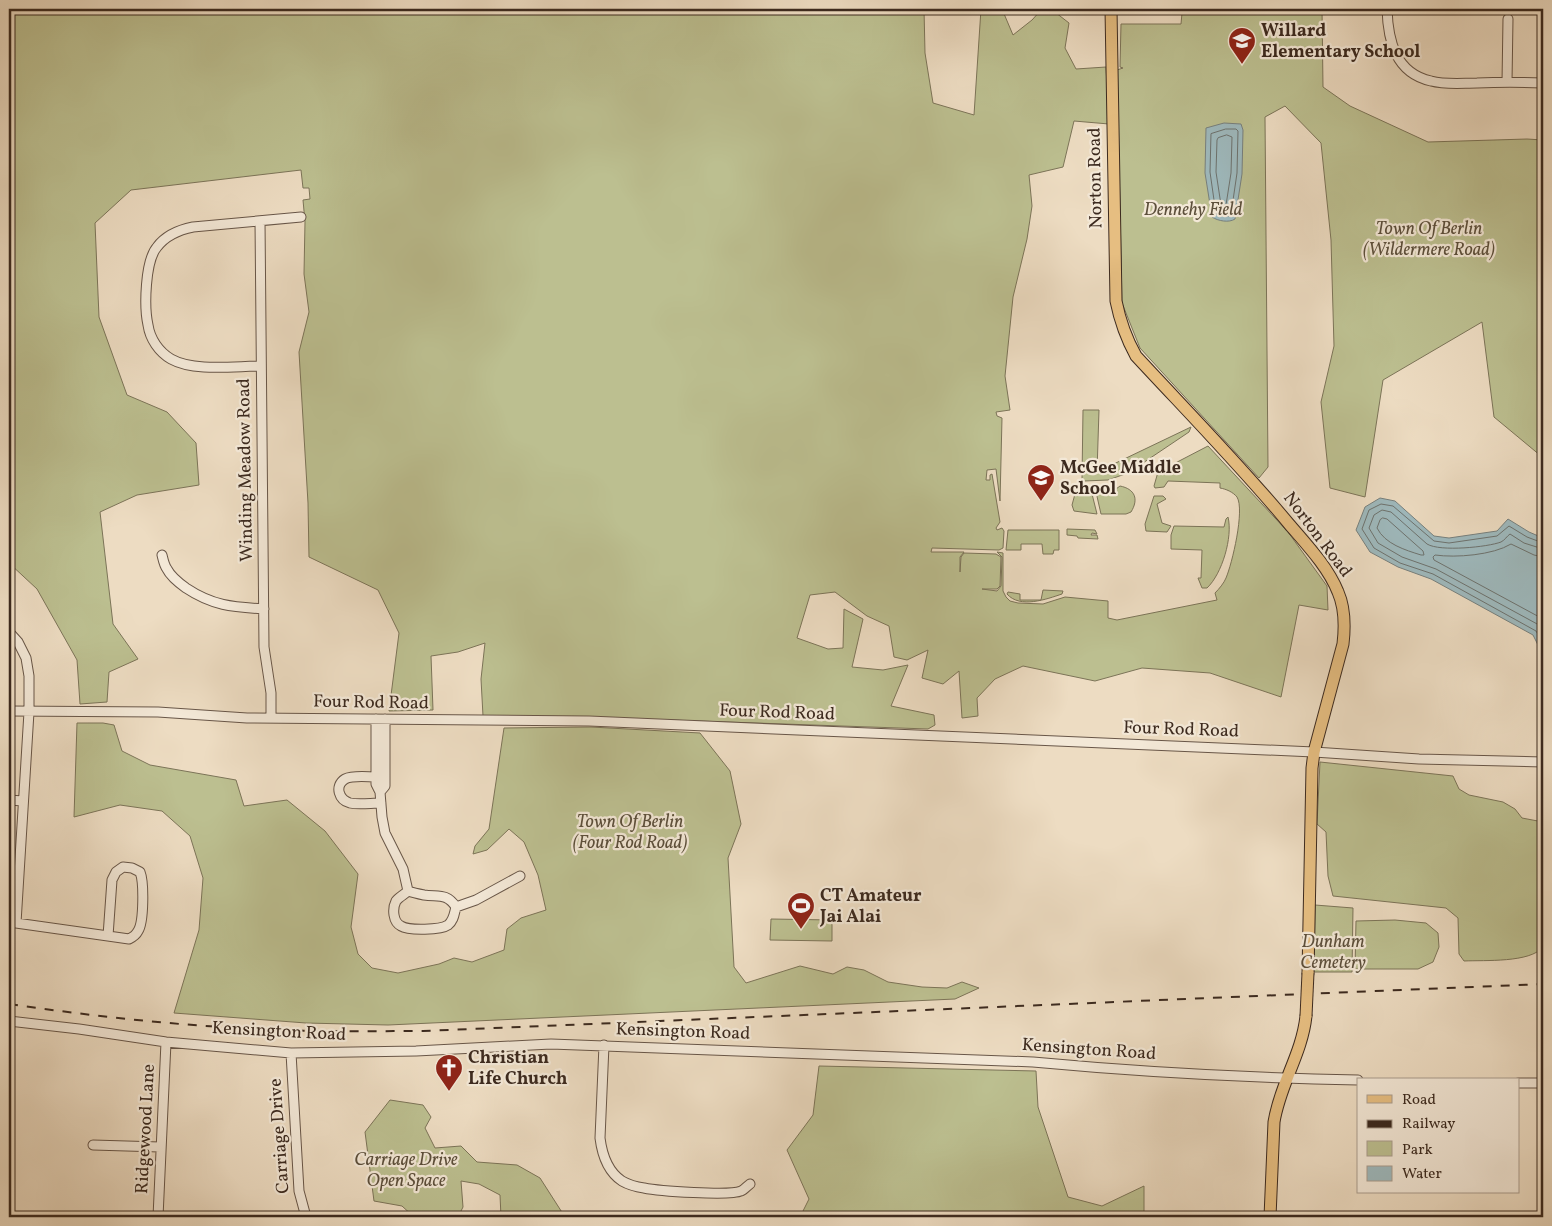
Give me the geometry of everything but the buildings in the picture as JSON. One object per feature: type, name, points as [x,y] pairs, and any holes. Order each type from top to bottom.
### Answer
[{"type":"main road","name":"Norton Road","points":[[1112,9],[1116,301],[1128,341],[1136,356],[1286,520],[1326,570],[1339,592],[1345,627],[1343,644],[1314,752],[1311,792],[1306,1016],[1301,1044],[1276,1106],[1270,1217]]},
{"type":"street","points":[[1387,9],[1388,28],[1394,53],[1401,63],[1420,78],[1442,83],[1543,83]]},
{"type":"street","points":[[1507,82],[1508,19]]},
{"type":"street","points":[[261,366],[197,366],[182,364],[158,349],[148,325],[148,271],[150,260],[156,248],[165,237],[178,230],[192,227],[301,217]]},
{"type":"street","name":"Winding Meadow Road","points":[[260,221],[264,646],[271,693],[271,718]]},
{"type":"street","points":[[162,555],[167,570],[177,582],[213,603],[233,607],[264,609]]},
{"type":"street","points":[[9,632],[18,642],[26,658],[29,676],[29,712],[13,922],[108,936],[129,939],[138,934],[141,925],[143,880],[140,872],[132,868],[123,867],[116,872],[112,880],[108,936]]},
{"type":"street","name":"Four Rod Road","points":[[9,711],[158,712],[271,718],[589,721],[1314,752],[1419,759],[1543,762]]},
{"type":"street","points":[[381,719],[376,784],[380,792],[385,833],[403,869],[408,892]]},
{"type":"street","points":[[380,792],[385,786],[381,719]]},
{"type":"street","points":[[376,777],[344,780],[339,786],[338,793],[348,803],[381,803]]},
{"type":"street","points":[[9,800],[23,801]]},
{"type":"street","points":[[456,908],[476,900],[520,876]]},
{"type":"street","points":[[408,892],[443,896],[452,901],[456,908],[453,919],[447,925],[439,928],[401,926],[395,919],[394,910],[397,900],[408,892]]},
{"type":"street","name":"Kensington Road","points":[[9,1021],[166,1042],[290,1053],[416,1051],[551,1044],[604,1045],[1032,1062],[1109,1069],[1357,1080]]},
{"type":"street","name":"Ridgewood Lane","points":[[158,1217],[166,1042]]},
{"type":"street","points":[[604,1045],[600,1138],[601,1151],[613,1173],[632,1185],[646,1189],[726,1194],[741,1191],[750,1184]]},
{"type":"street","name":"Carriage Drive","points":[[290,1053],[299,1191],[306,1217]]},
{"type":"street","points":[[1520,1083],[1543,1083]]},
{"type":"street","points":[[94,1145],[160,1147]]},
{"type":"green space","points":[[9,9],[924,9],[925,53],[933,103],[974,115],[981,9],[1002,9],[1013,35],[1032,20],[1042,9],[1051,9],[1069,23],[1065,48],[1076,69],[1106,67],[1109,124],[1074,121],[1063,167],[1029,175],[1032,206],[1027,239],[1013,297],[1005,376],[1010,410],[996,412],[997,416],[1002,418],[1000,501],[996,469],[987,470],[986,480],[990,480],[990,475],[992,474],[1000,522],[996,528],[997,530],[1002,528],[1004,531],[1003,548],[999,550],[932,548],[931,552],[964,552],[960,557],[960,572],[961,557],[964,553],[996,554],[1001,557],[1000,586],[997,589],[982,589],[997,591],[1001,586],[1002,557],[997,552],[1003,553],[1003,591],[1010,601],[1043,604],[1065,597],[1108,601],[1108,618],[1117,620],[1217,600],[1215,593],[1226,578],[1237,537],[1240,513],[1237,497],[1229,491],[1220,488],[1220,483],[1168,481],[1164,487],[1155,488],[1154,486],[1158,472],[1208,446],[1288,532],[1327,586],[1328,610],[1299,605],[1281,697],[1210,673],[1142,668],[1095,681],[1023,666],[995,679],[977,698],[978,716],[962,718],[959,671],[943,684],[922,678],[928,650],[907,660],[894,657],[889,626],[867,616],[835,592],[810,595],[797,638],[828,649],[843,648],[844,609],[863,619],[852,667],[883,670],[908,665],[891,706],[934,715],[935,725],[928,729],[483,716],[481,679],[485,643],[458,652],[431,656],[433,710],[389,711],[399,633],[378,590],[309,557],[308,503],[299,352],[309,312],[304,274],[305,222],[303,200],[310,199],[309,188],[303,188],[301,170],[131,190],[95,223],[99,317],[127,395],[167,412],[196,443],[199,485],[137,495],[100,512],[113,624],[138,659],[109,672],[107,702],[80,704],[77,660],[37,589],[9,563]]},
{"type":"green space","points":[[1226,9],[1322,9],[1323,87],[1350,106],[1428,142],[1543,140],[1543,457],[1494,417],[1482,322],[1383,380],[1365,497],[1330,488],[1321,402],[1334,346],[1331,240],[1321,143],[1285,106],[1265,117],[1268,467],[1259,478],[1140,348],[1122,303],[1117,70],[1123,68],[1120,67],[1121,24],[1181,24],[1182,13],[1226,14]]},
{"type":"green space","points":[[1083,410],[1099,410],[1097,472],[1191,427],[1189,432],[1128,473],[1108,480],[1084,481],[1082,479]]},
{"type":"green space","points":[[1120,486],[1129,489],[1134,495],[1135,503],[1131,512],[1126,514],[1101,514],[1096,492],[1093,490],[1116,489]]},
{"type":"green space","points":[[1081,492],[1092,494],[1097,514],[1074,511],[1072,505],[1075,494],[1078,495]]},
{"type":"green space","points":[[1154,496],[1163,496],[1166,499],[1157,504],[1162,523],[1171,526],[1167,532],[1146,531],[1145,524]]},
{"type":"green space","points":[[1228,517],[1228,545],[1222,565],[1207,588],[1202,588],[1198,578],[1201,578],[1202,550],[1171,549],[1171,535],[1174,526],[1224,527]]},
{"type":"green space","points":[[1067,529],[1095,530],[1097,534],[1092,533],[1091,535],[1097,535],[1098,539],[1078,538],[1077,536],[1067,535]]},
{"type":"green space","points":[[1008,530],[1059,530],[1059,550],[1054,550],[1053,554],[1043,554],[1042,544],[1021,544],[1021,550],[1006,550]]},
{"type":"green space","points":[[1043,590],[1063,591],[1062,594],[1041,600]]},
{"type":"green space","points":[[1008,592],[1020,594],[1020,600],[1041,600],[1019,601],[1012,599],[1007,594]]},
{"type":"green space","name":"Town Of Berlin (Four Rod Road)","points":[[77,723],[114,725],[122,751],[150,765],[236,780],[244,806],[287,800],[325,831],[358,874],[351,927],[358,954],[372,968],[398,973],[439,964],[454,958],[472,962],[504,950],[507,929],[521,918],[546,910],[538,875],[524,842],[509,829],[487,850],[473,854],[475,846],[489,829],[504,728],[591,727],[700,733],[730,771],[741,824],[728,858],[734,967],[746,983],[800,966],[833,974],[847,967],[864,970],[888,982],[922,987],[947,988],[962,982],[979,988],[955,999],[388,1025],[306,1023],[174,1013],[199,930],[203,878],[190,836],[162,811],[120,805],[74,817]]},
{"type":"green space","points":[[1320,762],[1453,776],[1459,789],[1469,795],[1503,802],[1515,809],[1522,818],[1543,822],[1543,947],[1528,956],[1518,958],[1464,961],[1459,954],[1458,918],[1446,908],[1333,896],[1328,876],[1326,832],[1317,824]]},
{"type":"green space","name":"Dunham Cemetery","points":[[1315,905],[1353,908],[1352,972],[1314,972]]},
{"type":"green space","name":"CT Amateur Jai Alai","points":[[771,919],[832,920],[832,941],[770,940]]},
{"type":"green space","points":[[1395,920],[1426,923],[1438,933],[1439,947],[1433,962],[1418,969],[1355,969],[1356,921]]},
{"type":"green space","points":[[819,1066],[1036,1071],[1038,1107],[1068,1197],[1102,1206],[1144,1186],[1144,1217],[800,1217],[809,1199],[787,1150],[813,1115]]},
{"type":"green space","name":"Carriage Drive Open Space","points":[[390,1100],[423,1105],[431,1117],[425,1128],[435,1148],[461,1146],[477,1162],[517,1165],[540,1178],[565,1217],[501,1217],[500,1195],[479,1184],[461,1181],[463,1207],[458,1217],[414,1217],[402,1206],[374,1201],[365,1132]]},
{"type":"water","points":[[1224,123],[1241,124],[1243,130],[1242,174],[1235,219],[1227,221],[1212,217],[1205,173],[1206,128]]},
{"type":"water","points":[[1380,498],[1395,501],[1434,536],[1449,538],[1497,531],[1508,519],[1543,538],[1543,655],[1533,635],[1431,579],[1398,567],[1370,552],[1356,530],[1365,507]]},
{"type":"railway","points":[[9,1004],[111,1017],[248,1029],[423,1031],[1543,984]]},
{"type":"place","name":"Willard Elementary School","points":[[1242,65]]},
{"type":"place","name":"McGee Middle School","points":[[1041,502]]},
{"type":"place","name":"CT Amateur Jai Alai","points":[[801,930]]},
{"type":"place","name":"Christian Life Church","points":[[449,1092]]},
{"type":"park label","name":"Dennehy Field","points":[[1193,210]]},
{"type":"park label","name":"Town Of Berlin (Wildermere Road)","points":[[1429,239]]}]
